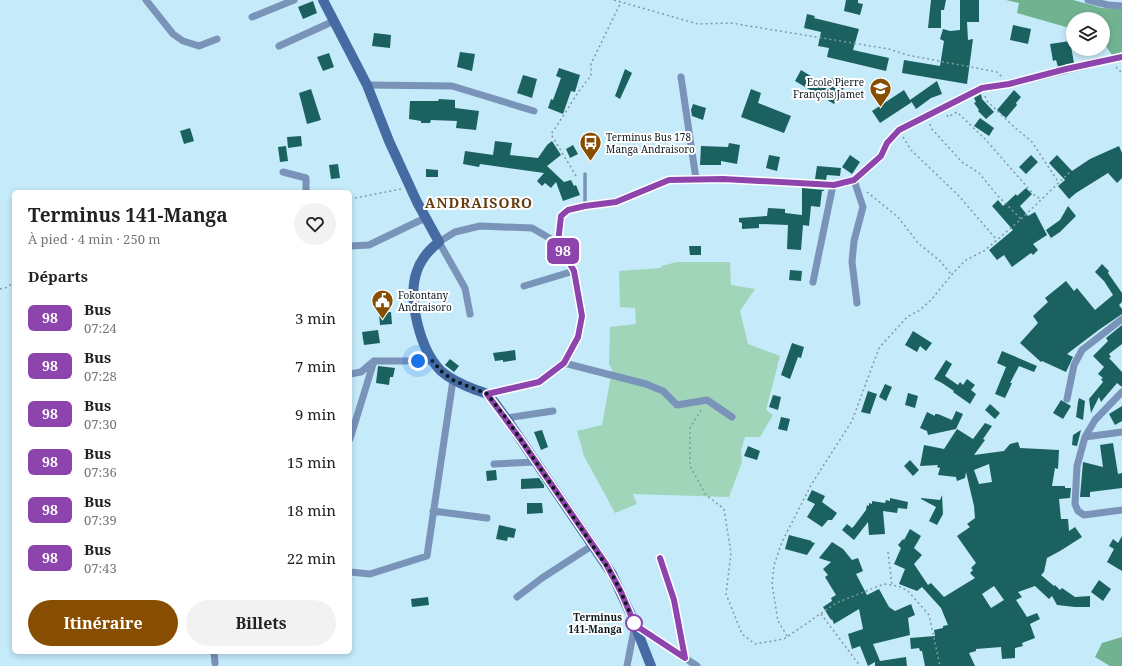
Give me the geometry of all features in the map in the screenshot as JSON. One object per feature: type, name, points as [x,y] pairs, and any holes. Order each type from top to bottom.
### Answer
[{"type":"street","points":[[146,0],[173,34],[183,41],[199,46],[217,39]]},
{"type":"street","points":[[252,17],[294,0]]},
{"type":"street","points":[[323,0],[367,85],[389,141],[425,218],[465,288],[470,314]]},
{"type":"street","points":[[1088,0],[1108,5],[1122,6]]},
{"type":"street","points":[[279,46],[334,21]]},
{"type":"street","points":[[558,243],[561,216],[568,210],[616,202],[669,180],[723,179],[834,185],[854,180],[881,156],[887,143],[899,130],[982,88],[1009,84],[1066,69],[1122,57]]},
{"type":"street","points":[[681,78],[696,179]]},
{"type":"street","points":[[367,85],[452,86],[534,111]]},
{"type":"street","points":[[283,172],[306,178],[306,190]]},
{"type":"street","points":[[854,180],[863,207],[854,241],[852,262],[858,303]]},
{"type":"street","points":[[813,282],[834,185]]},
{"type":"street","points":[[352,246],[369,245],[425,218]]},
{"type":"street","points":[[487,394],[539,382],[564,363],[578,337],[582,316],[574,271],[558,243],[532,228],[480,226],[456,232],[439,242],[429,251],[417,270],[414,286],[416,314],[420,333],[424,347],[441,371],[453,380],[487,394],[506,418],[612,574],[635,625],[651,666]]},
{"type":"street","points":[[524,286],[574,271]]},
{"type":"street","points":[[1067,399],[1074,365],[1082,350],[1122,319]]},
{"type":"street","points":[[352,374],[361,372],[374,360],[433,361]]},
{"type":"street","points":[[352,432],[374,360]]},
{"type":"street","points":[[564,363],[646,384],[663,390],[677,405],[707,400],[732,417]]},
{"type":"street","points":[[352,572],[370,574],[427,556],[453,380]]},
{"type":"street","points":[[1122,392],[1095,420],[1085,438],[1078,466],[1075,504],[1078,510],[1084,515],[1122,510]]},
{"type":"street","points":[[506,418],[553,411]]},
{"type":"street","points":[[1085,438],[1122,432]]},
{"type":"street","points":[[494,464],[536,462]]},
{"type":"street","points":[[433,511],[487,518]]},
{"type":"street","points":[[517,597],[542,578],[593,545]]},
{"type":"street","points":[[660,558],[674,600],[685,658]]},
{"type":"street","points":[[635,625],[697,666]]},
{"type":"street","points":[[627,666],[635,625]]},
{"type":"street","points":[[214,654],[215,663]]},
{"type":"lane","points":[[585,174],[585,206]]},
{"type":"path","points":[[614,0],[698,24],[731,23],[889,49],[907,55],[997,72],[1009,84]]},
{"type":"path","points":[[576,176],[551,134],[570,107],[581,87],[591,76],[591,64],[621,2]]},
{"type":"path","points":[[982,88],[987,101],[1032,142],[1059,183]]},
{"type":"path","points":[[944,107],[948,117],[957,112],[986,140],[1035,196],[1042,199]]},
{"type":"path","points":[[927,117],[932,128],[962,162],[979,173],[997,195],[1021,220]]},
{"type":"path","points":[[899,130],[911,150],[957,194],[997,240]]},
{"type":"path","points":[[787,636],[778,621],[772,584],[774,565],[782,542],[811,485],[852,421],[879,348],[907,317],[920,310],[931,300],[952,274],[966,260],[984,251],[1021,220],[1072,170]]},
{"type":"path","points":[[854,180],[898,217],[918,243],[939,260],[952,274]]},
{"type":"path","points":[[352,199],[410,187]]},
{"type":"path","points":[[0,289],[12,284]]},
{"type":"path","points":[[707,400],[690,428],[690,466],[706,495],[724,509],[731,553],[726,594],[742,634],[755,644],[784,639],[836,603],[884,584],[892,585],[898,586],[908,592],[929,615],[940,666]]},
{"type":"path","points":[[888,552],[892,585]]},
{"type":"path","points":[[821,614],[860,666]]},
{"type":"green space","points":[[1006,0],[1073,0],[1102,8],[1122,9],[1122,52],[1112,55],[1110,52],[1110,12],[1066,12],[1066,27],[1017,13],[1019,3]]},
{"type":"green space","points":[[677,262],[730,262],[731,285],[755,289],[740,311],[748,344],[780,356],[766,410],[773,415],[760,437],[745,437],[741,451],[742,462],[729,497],[633,494],[637,504],[615,513],[584,456],[577,431],[602,425],[612,370],[609,364],[610,327],[636,324],[635,308],[620,307],[619,271],[661,268],[661,266]]},
{"type":"green space","points":[[1122,637],[1122,666],[1110,666],[1095,657],[1102,643]]},
{"type":"building","points":[[846,0],[858,0],[858,3],[863,4],[860,15],[844,11]]},
{"type":"building","points":[[931,0],[946,0],[944,10],[941,10],[941,28],[928,28]]},
{"type":"building","points":[[960,0],[979,0],[979,22],[967,22],[968,40],[973,39],[967,84],[902,73],[904,60],[940,66],[944,41],[940,39],[943,29],[950,31],[960,30]]},
{"type":"building","points":[[313,1],[317,13],[303,19],[298,7]]},
{"type":"building","points":[[807,14],[815,16],[814,18],[859,29],[853,50],[889,58],[886,71],[827,57],[829,48],[818,46],[821,32],[804,28]]},
{"type":"building","points":[[1013,25],[1031,29],[1028,44],[1010,40]]},
{"type":"building","points":[[374,33],[391,35],[390,48],[372,46]]},
{"type":"building","points":[[1066,42],[1066,56],[1073,56],[1074,63],[1058,67],[1056,60],[1053,61],[1050,44]]},
{"type":"building","points":[[460,52],[475,54],[472,71],[457,67]]},
{"type":"building","points":[[329,53],[334,67],[323,71],[317,57]]},
{"type":"building","points":[[559,68],[580,75],[575,92],[571,91],[563,114],[548,108],[551,99],[553,100],[561,78],[556,76]]},
{"type":"building","points":[[625,69],[632,73],[620,99],[615,96]]},
{"type":"building","points":[[801,70],[827,86],[831,78],[845,86],[834,104],[795,81]]},
{"type":"building","points":[[523,75],[537,79],[532,98],[517,93]]},
{"type":"building","points":[[937,81],[942,94],[931,98],[916,109],[912,102],[880,123],[872,111],[904,90],[910,100]]},
{"type":"building","points":[[311,89],[321,120],[307,124],[299,93]]},
{"type":"building","points":[[751,89],[761,93],[758,103],[791,116],[784,133],[741,117]]},
{"type":"building","points":[[1014,90],[1021,97],[1016,103],[1017,105],[1006,118],[997,110]]},
{"type":"building","points":[[981,94],[982,99],[994,112],[986,119],[978,111],[979,110],[974,103],[976,102],[974,98]]},
{"type":"building","points":[[439,99],[455,100],[455,108],[479,111],[476,130],[456,128],[457,121],[431,120],[430,123],[421,123],[421,121],[409,119],[410,101],[438,101]]},
{"type":"building","points":[[693,104],[706,108],[703,120],[692,116],[691,110]]},
{"type":"building","points":[[980,118],[994,128],[989,136],[974,126]]},
{"type":"building","points":[[190,128],[194,141],[184,144],[180,131]]},
{"type":"building","points":[[301,136],[302,146],[288,148],[287,137]]},
{"type":"building","points":[[495,141],[512,143],[510,155],[538,158],[547,145],[552,141],[561,155],[547,166],[564,182],[571,180],[574,186],[576,185],[580,195],[563,201],[556,182],[551,188],[545,183],[542,186],[537,181],[544,173],[480,164],[479,167],[463,164],[465,151],[493,155]]},
{"type":"building","points":[[729,143],[740,145],[737,164],[721,161],[721,165],[700,165],[701,146],[728,147]]},
{"type":"building","points":[[573,145],[578,154],[570,158],[566,149]]},
{"type":"building","points":[[286,146],[288,161],[280,162],[278,147]]},
{"type":"building","points":[[1119,146],[1122,153],[1122,178],[1117,183],[1108,173],[1069,199],[1058,186],[1065,180],[1049,163],[1057,155],[1072,171],[1090,159]]},
{"type":"building","points":[[769,155],[780,157],[777,171],[766,168]]},
{"type":"building","points":[[850,155],[860,162],[852,174],[842,167]]},
{"type":"building","points":[[1031,155],[1038,162],[1026,174],[1019,167]]},
{"type":"building","points":[[338,164],[340,178],[331,179],[329,165]]},
{"type":"building","points":[[817,166],[841,168],[840,176],[827,175],[826,180],[815,179]]},
{"type":"building","points":[[426,169],[438,170],[438,177],[426,177]]},
{"type":"building","points":[[802,188],[824,191],[822,191],[820,207],[811,206],[809,226],[803,225],[801,250],[787,249],[788,225],[759,224],[759,228],[742,229],[742,223],[739,222],[739,218],[767,216],[768,208],[785,209],[785,213],[802,215]]},
{"type":"building","points":[[1026,188],[1032,194],[1020,206],[1028,216],[1035,212],[1047,235],[1033,244],[1038,250],[1033,255],[1031,253],[1012,267],[1004,255],[997,260],[989,250],[1013,230],[992,206],[998,200],[1003,206],[1016,194],[1017,196]]},
{"type":"building","points":[[1068,206],[1076,216],[1060,232],[1051,238],[1046,230],[1060,220]]},
{"type":"building","points":[[689,246],[701,246],[701,255],[690,255]]},
{"type":"building","points":[[1102,264],[1109,271],[1108,273],[1122,293],[1122,302],[1119,305],[1122,309],[1122,314],[1067,354],[1073,357],[1066,372],[1042,361],[1041,362],[1020,343],[1038,323],[1033,316],[1048,302],[1045,298],[1066,281],[1074,291],[1077,288],[1095,310],[1113,295],[1104,281],[1095,272]]},
{"type":"building","points":[[790,270],[802,271],[801,281],[789,280]]},
{"type":"building","points":[[391,312],[392,324],[380,325],[379,313]]},
{"type":"building","points":[[1122,325],[1122,344],[1109,354],[1111,357],[1109,358],[1122,372],[1122,387],[1117,383],[1101,402],[1099,397],[1091,413],[1089,399],[1103,382],[1101,379],[1103,378],[1098,374],[1104,367],[1093,356],[1108,341],[1106,338]]},
{"type":"building","points":[[378,330],[380,343],[364,345],[362,332]]},
{"type":"building","points":[[913,331],[932,343],[926,351],[920,346],[917,352],[905,345]]},
{"type":"building","points":[[792,343],[804,347],[801,358],[798,357],[790,379],[781,375]]},
{"type":"building","points":[[515,350],[516,360],[503,362],[503,360],[495,361],[493,353]]},
{"type":"building","points":[[1002,351],[1037,366],[1034,372],[1019,366],[1010,383],[1012,383],[1005,398],[995,394],[1006,367],[997,363]]},
{"type":"building","points":[[450,359],[459,366],[454,372],[445,365]]},
{"type":"building","points":[[946,360],[952,364],[945,376],[958,385],[960,382],[963,385],[967,379],[975,385],[971,390],[976,394],[970,404],[953,392],[954,391],[934,379]]},
{"type":"building","points":[[378,366],[395,368],[393,377],[390,377],[389,385],[376,383]]},
{"type":"building","points":[[885,384],[892,387],[886,401],[879,397]]},
{"type":"building","points":[[868,391],[877,394],[870,414],[861,412]]},
{"type":"building","points":[[908,393],[918,396],[915,408],[905,405]]},
{"type":"building","points":[[773,395],[781,397],[778,410],[769,407]]},
{"type":"building","points":[[1079,398],[1085,401],[1083,420],[1076,417]]},
{"type":"building","points":[[1061,400],[1071,406],[1063,419],[1053,413]]},
{"type":"building","points":[[990,404],[1000,413],[995,419],[985,410]]},
{"type":"building","points":[[1122,406],[1122,421],[1115,425],[1109,414]]},
{"type":"building","points":[[956,411],[963,414],[956,429],[928,435],[927,431],[920,428],[927,412],[935,416],[935,414],[938,414],[952,420]]},
{"type":"building","points":[[781,417],[790,419],[787,431],[778,429]]},
{"type":"building","points":[[985,423],[992,426],[983,439],[985,440],[974,455],[1004,451],[1010,444],[1018,442],[1020,448],[1059,450],[1058,469],[1055,468],[1052,486],[1065,486],[1065,488],[1071,488],[1070,498],[1059,499],[1061,519],[1068,519],[1069,531],[1075,527],[1082,537],[1047,558],[1044,572],[1041,575],[1060,590],[1062,588],[1075,597],[1090,596],[1090,607],[1057,605],[1052,596],[1049,599],[1035,586],[1018,592],[1022,597],[1016,600],[1027,617],[1037,613],[1040,619],[1030,624],[1035,638],[1022,643],[1023,646],[1015,648],[1015,658],[1002,659],[1001,647],[976,649],[976,651],[969,653],[975,666],[925,666],[922,651],[920,651],[919,648],[911,649],[910,638],[935,636],[934,630],[948,625],[941,608],[922,587],[917,591],[899,584],[905,569],[894,564],[901,548],[898,545],[903,539],[904,540],[910,529],[921,536],[914,548],[922,555],[914,564],[928,585],[931,583],[944,597],[975,578],[970,573],[973,570],[971,568],[976,563],[957,536],[970,527],[967,524],[975,518],[974,506],[966,472],[965,478],[957,481],[956,477],[938,475],[940,468],[937,467],[938,465],[920,466],[924,445],[944,449],[957,429],[973,439]],"holes":[[[989,464],[992,482],[979,484],[974,470]],[[994,586],[1004,600],[991,608],[982,594]]]},
{"type":"building","points":[[542,430],[548,447],[541,450],[534,432]]},
{"type":"building","points":[[1081,430],[1077,446],[1072,445],[1073,435]]},
{"type":"building","points":[[1113,443],[1118,474],[1122,473],[1122,488],[1090,492],[1090,497],[1080,497],[1083,462],[1103,467],[1100,445]]},
{"type":"building","points":[[748,446],[760,451],[757,460],[744,456]]},
{"type":"building","points":[[910,460],[919,470],[913,476],[904,466]]},
{"type":"building","points":[[496,470],[497,480],[487,481],[486,471]]},
{"type":"building","points":[[539,478],[544,485],[544,488],[521,489],[521,479]]},
{"type":"building","points":[[812,490],[825,496],[822,502],[837,513],[832,520],[828,520],[822,527],[807,517],[815,504],[807,500]]},
{"type":"building","points":[[942,495],[943,514],[937,525],[929,521],[936,507],[921,498],[940,500]]},
{"type":"building","points":[[890,498],[908,502],[907,509],[898,508],[897,513],[883,511],[885,534],[869,535],[868,522],[854,540],[842,530],[847,524],[852,528],[866,510],[867,505],[869,506],[869,503],[872,504],[872,501],[885,503],[886,500],[890,501]]},
{"type":"building","points":[[527,503],[542,503],[543,513],[527,514]]},
{"type":"building","points":[[499,525],[516,529],[514,538],[508,537],[507,541],[496,539]]},
{"type":"building","points":[[789,535],[815,543],[807,555],[785,549]]},
{"type":"building","points":[[1122,536],[1122,571],[1107,562],[1114,549],[1109,546],[1113,539],[1118,543]]},
{"type":"building","points":[[832,542],[843,549],[852,560],[858,558],[863,571],[856,574],[867,595],[879,589],[889,607],[895,611],[911,604],[915,615],[908,618],[910,635],[873,644],[880,661],[906,657],[907,666],[875,666],[875,662],[868,666],[860,646],[852,649],[848,634],[863,629],[859,609],[834,624],[823,607],[832,601],[831,598],[836,595],[825,577],[828,575],[823,569],[831,562],[819,558]]},
{"type":"building","points":[[1099,580],[1111,589],[1103,601],[1091,592]]},
{"type":"building","points":[[428,597],[429,605],[412,607],[411,599]]},
{"type":"bus line","name":"98","points":[[660,558],[674,600],[685,658],[635,625],[621,592],[606,564],[506,418],[487,394],[539,382],[564,363],[578,337],[582,316],[574,271],[558,243],[561,216],[568,210],[616,202],[669,180],[723,179],[834,185],[854,180],[881,156],[887,143],[899,130],[982,88],[1009,84],[1066,69],[1122,57]]},
{"type":"place","name":"Ecole Pierre François Jamet","points":[[880,108]]},
{"type":"place","name":"Terminus Bus 178 Manga Andraisoro","points":[[590,162]]},
{"type":"place","name":"Fokontany Andraisoro","points":[[383,320]]},
{"type":"place","name":"Terminus 141-Manga","points":[[634,623]]},
{"type":"district","name":"ANDRAISORO","points":[[479,203]]},
{"type":"route","points":[[418,361],[433,361],[441,371],[453,380],[487,394],[506,418],[545,474],[612,574],[635,625],[634,623]]}]
